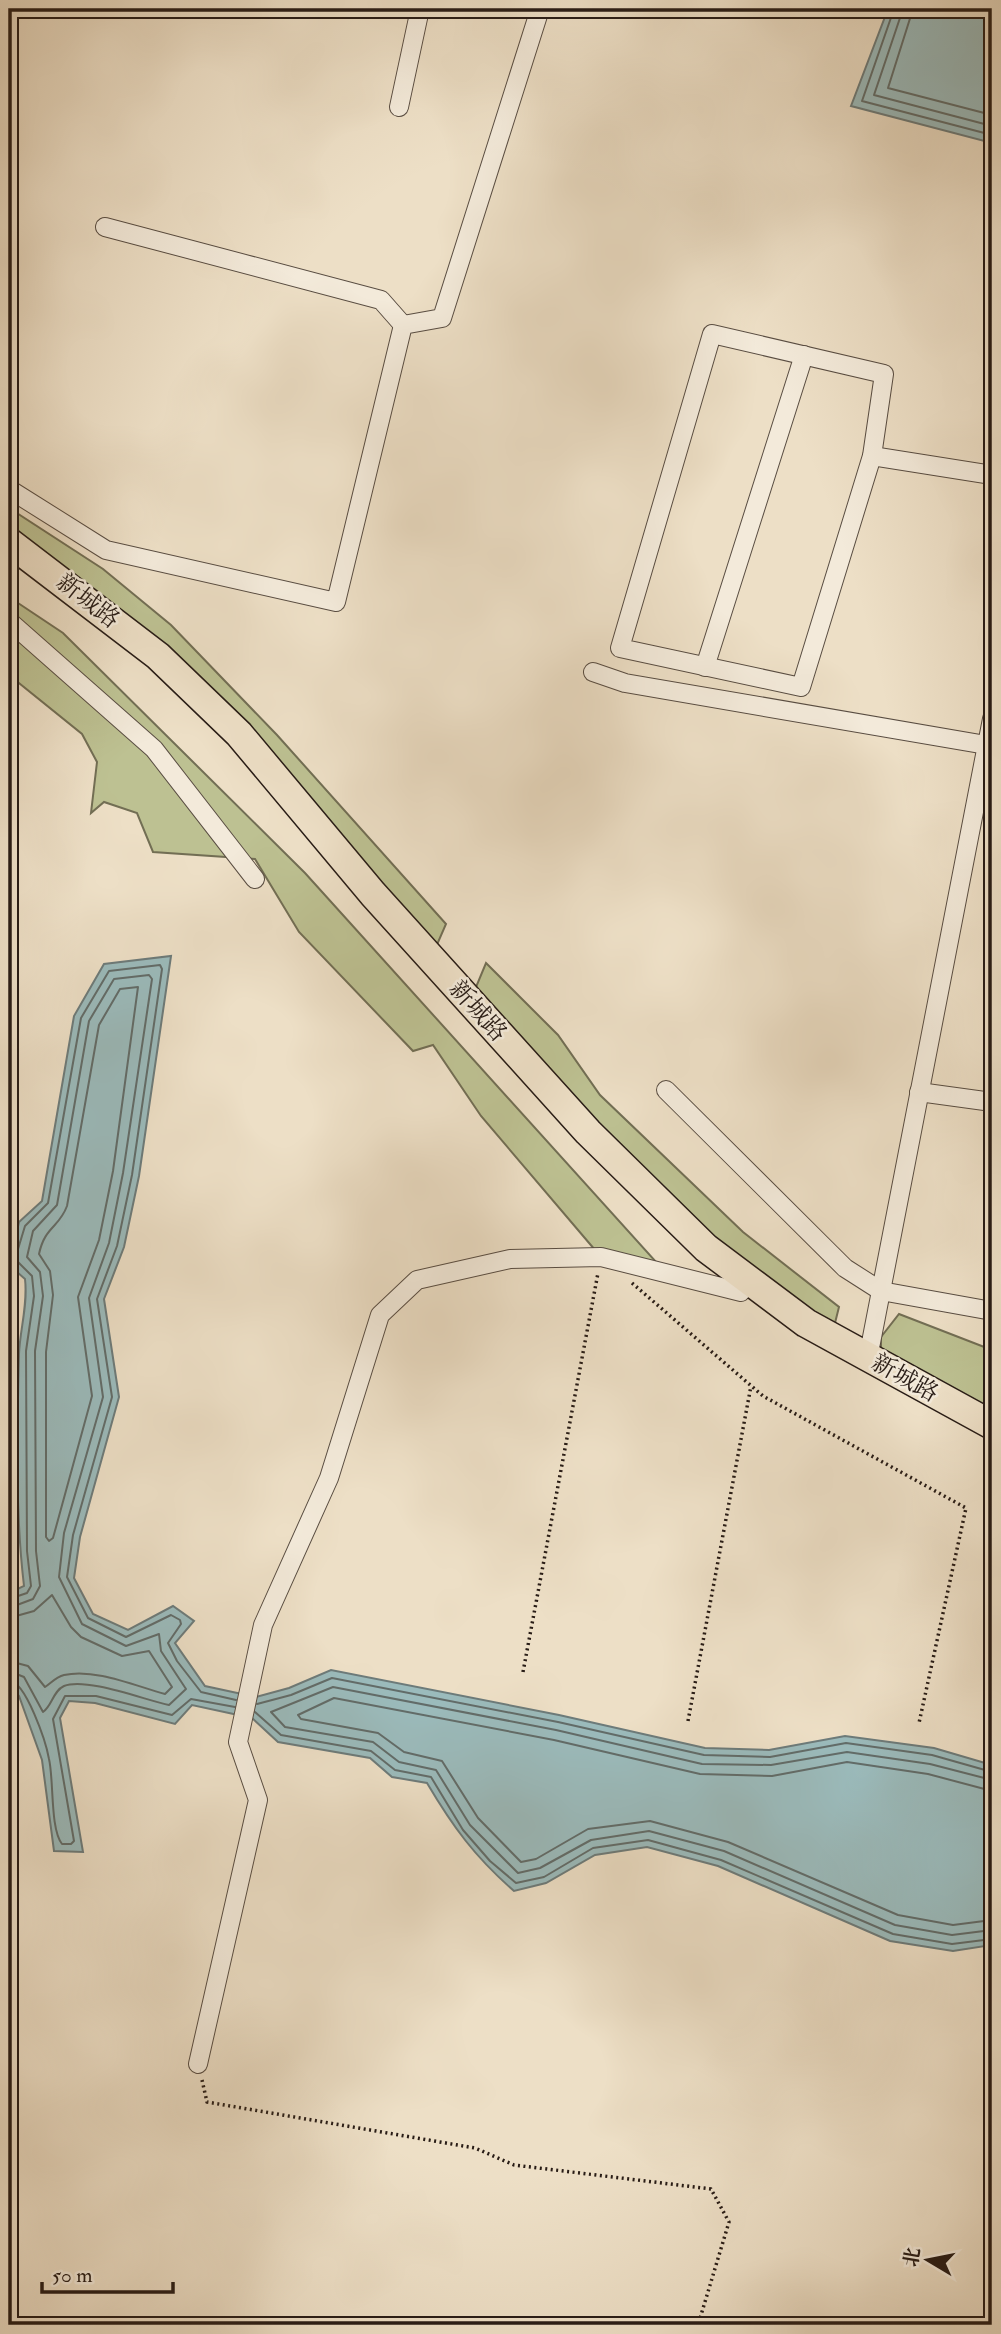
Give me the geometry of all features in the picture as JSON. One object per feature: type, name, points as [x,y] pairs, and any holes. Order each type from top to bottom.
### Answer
[{"type":"main road","name":"新城路","points":[[9,542],[158,656],[239,734],[373,894],[588,1132],[706,1248],[806,1323],[992,1425]]},
{"type":"main road","name":"新城路","points":[[9,559],[149,667],[229,744],[363,904],[578,1142],[697,1259],[799,1335],[992,1440]]},
{"type":"street","points":[[399,107],[420,9]]},
{"type":"street","points":[[403,325],[442,318],[540,9]]},
{"type":"street","points":[[104,227],[381,300],[403,325]]},
{"type":"street","points":[[9,489],[106,550],[336,602],[403,325]]},
{"type":"street","points":[[712,334],[884,374],[872,456],[801,687],[620,648],[712,334]]},
{"type":"street","points":[[705,667],[804,355]]},
{"type":"street","points":[[872,456],[992,475]]},
{"type":"street","points":[[9,621],[154,749],[255,879]]},
{"type":"street","points":[[593,672],[625,683],[990,745]]},
{"type":"street","points":[[868,1358],[990,745],[992,719]]},
{"type":"street","points":[[666,1090],[845,1268],[881,1291],[992,1311]]},
{"type":"street","points":[[919,1093],[992,1102]]},
{"type":"street","points":[[198,2064],[258,1800],[238,1742],[263,1626],[330,1478],[380,1315],[416,1280],[510,1259],[601,1257],[741,1292]]},
{"type":"path","points":[[523,1672],[601,1257]]},
{"type":"path","points":[[631,1283],[763,1396],[966,1508],[919,1723]]},
{"type":"path","points":[[688,1721],[751,1386]]},
{"type":"path","points":[[198,2064],[208,2102],[475,2148],[514,2165],[710,2189],[729,2222],[698,2325]]},
{"type":"green space","points":[[9,508],[103,569],[171,625],[277,735],[446,924],[436,947],[388,896],[9,531]]},
{"type":"green space","points":[[9,597],[63,633],[305,873],[666,1273],[601,1257],[481,1116],[433,1045],[413,1051],[299,932],[255,859],[153,852],[137,813],[104,802],[91,813],[97,762],[82,734],[9,675]]},
{"type":"green space","points":[[486,963],[558,1035],[600,1095],[743,1232],[839,1307],[834,1327],[701,1232],[580,1109],[476,987]]},
{"type":"green space","points":[[899,1314],[992,1350],[992,1413],[881,1354],[881,1337]]},
{"type":"water","points":[[888,9],[992,9],[992,143],[851,106]]},
{"type":"water","points":[[171,956],[139,1176],[124,1247],[104,1299],[119,1397],[80,1537],[74,1578],[93,1614],[128,1630],[173,1606],[194,1621],[175,1643],[205,1686],[256,1697],[289,1688],[331,1670],[559,1715],[705,1748],[769,1750],[845,1736],[934,1748],[992,1765],[992,1945],[953,1951],[890,1941],[718,1866],[647,1847],[595,1855],[546,1883],[514,1891],[466,1841],[427,1783],[392,1777],[370,1758],[278,1742],[252,1718],[192,1705],[175,1724],[95,1703],[69,1701],[60,1718],[83,1852],[54,1851],[42,1760],[19,1696],[9,1684],[9,1593],[24,1586],[19,1529],[17,1441],[19,1354],[26,1289],[25,1279],[9,1265],[19,1222],[42,1201],[74,1016],[104,964]]}]
